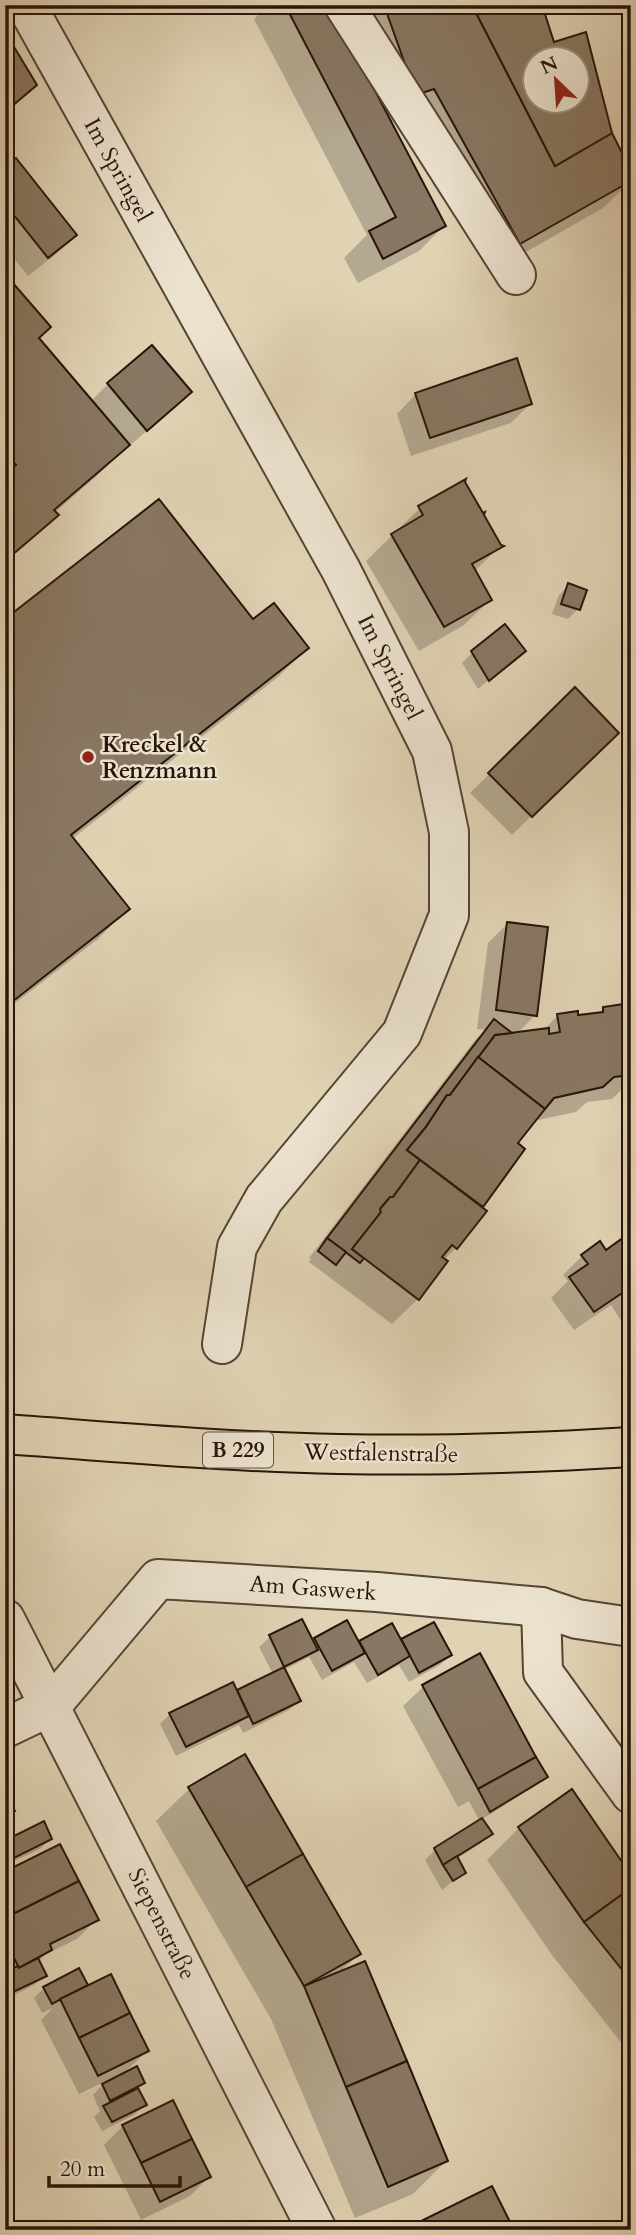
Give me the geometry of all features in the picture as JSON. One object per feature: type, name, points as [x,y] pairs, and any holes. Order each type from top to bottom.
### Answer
[{"type":"main road","name":"Westfalenstraße","points":[[5,1434],[198,1448],[338,1454],[472,1454],[631,1447]]},
{"type":"street","name":"Im Springel","points":[[26,5],[341,570],[432,751],[449,832],[449,915],[402,1033],[264,1199],[237,1247],[222,1344]]},
{"type":"street","points":[[344,5],[516,275]]},
{"type":"street","name":"Am Gaswerk","points":[[51,1706],[158,1579],[377,1592],[541,1607],[577,1619],[631,1627]]},
{"type":"street","points":[[541,1607],[543,1672],[631,1794]]},
{"type":"street","name":"Siepenstraße","points":[[5,1619],[317,2230]]},
{"type":"street","points":[[5,1728],[51,1706]]},
{"type":"building","points":[[285,5],[330,5],[446,226],[383,259],[369,231],[396,217]]},
{"type":"building","points":[[384,5],[472,5],[520,98],[520,116],[529,116],[555,166],[612,133],[631,171],[631,181],[520,244],[434,89],[416,95]]},
{"type":"building","points":[[472,5],[542,5],[554,42],[586,32],[590,46],[520,46],[520,98]]},
{"type":"building","points":[[5,32],[37,85],[5,112]]},
{"type":"building","points":[[590,48],[612,133],[555,166],[529,116],[590,116]]},
{"type":"building","points":[[16,158],[77,235],[48,258],[5,204],[5,165]]},
{"type":"building","points":[[12,282],[51,327],[39,338],[130,445],[54,510],[59,515],[5,561],[5,474],[16,465],[5,453],[5,288]]},
{"type":"building","points":[[152,345],[192,392],[147,431],[107,383]]},
{"type":"building","points":[[517,358],[532,404],[430,438],[415,393]]},
{"type":"building","points":[[466,479],[465,482],[504,546],[472,564],[492,600],[444,627],[391,534],[423,515],[418,506]]},
{"type":"building","name":"Kreckel & Renzmann","points":[[159,499],[253,619],[274,603],[309,648],[71,835],[130,909],[12,1002],[5,994],[5,619]]},
{"type":"building","points":[[568,583],[587,590],[580,610],[561,604]]},
{"type":"building","points":[[505,624],[526,651],[489,681],[471,651]]},
{"type":"building","points":[[575,687],[619,733],[532,817],[488,773]]},
{"type":"building","points":[[507,922],[548,927],[537,1016],[496,1010]]},
{"type":"building","points":[[631,1003],[631,1075],[614,1077],[603,1087],[554,1098],[545,1109],[478,1057],[495,1035],[549,1028],[549,1034],[560,1032],[557,1014],[603,1012],[603,1007]]},
{"type":"building","points":[[494,1019],[512,1033],[495,1035],[407,1150],[420,1160],[352,1249],[364,1258],[360,1263],[327,1238]]},
{"type":"building","points":[[478,1057],[545,1109],[518,1143],[525,1149],[483,1207],[407,1150]]},
{"type":"building","points":[[420,1160],[487,1211],[457,1249],[452,1245],[442,1257],[448,1261],[419,1300],[352,1249]]},
{"type":"building","points":[[631,1232],[631,1287],[594,1312],[569,1277],[588,1264],[581,1255],[600,1241],[606,1250]]},
{"type":"building","points":[[327,1238],[346,1252],[336,1265],[318,1251]]},
{"type":"building","points":[[302,1619],[318,1650],[284,1667],[269,1635]]},
{"type":"building","points":[[347,1620],[365,1653],[332,1671],[314,1638]]},
{"type":"building","points":[[434,1622],[452,1655],[419,1673],[401,1639]]},
{"type":"building","points":[[392,1623],[410,1656],[378,1675],[359,1641]]},
{"type":"building","points":[[480,1653],[536,1757],[478,1789],[422,1685]]},
{"type":"building","points":[[284,1667],[301,1701],[253,1724],[237,1690]]},
{"type":"building","points":[[233,1682],[249,1716],[186,1747],[169,1713]]},
{"type":"building","points":[[245,1754],[303,1854],[246,1887],[188,1787]]},
{"type":"building","points":[[536,1757],[548,1777],[490,1812],[478,1789]]},
{"type":"building","points":[[572,1789],[631,1875],[631,1888],[584,1922],[518,1827]]},
{"type":"building","points":[[5,1791],[15,1811],[5,1816]]},
{"type":"building","points":[[482,1818],[493,1834],[443,1865],[434,1848]]},
{"type":"building","points":[[44,1821],[52,1839],[14,1858],[6,1840]]},
{"type":"building","points":[[60,1844],[79,1881],[5,1918],[5,1862],[10,1869]]},
{"type":"building","points":[[303,1854],[361,1954],[304,1986],[246,1887]]},
{"type":"building","points":[[457,1856],[466,1873],[453,1881],[443,1865]]},
{"type":"building","points":[[79,1881],[99,1920],[50,1944],[52,1950],[19,1968],[5,1940],[5,1918]]},
{"type":"building","points":[[631,1888],[631,1981],[584,1922]]},
{"type":"building","points":[[38,1958],[47,1976],[11,1993],[5,1981],[5,1971],[18,1966],[19,1968]]},
{"type":"building","points":[[365,1961],[407,2061],[346,2087],[304,1986]]},
{"type":"building","points":[[79,1968],[88,1985],[52,2004],[43,1987]]},
{"type":"building","points":[[111,1974],[130,2013],[79,2038],[60,1999]]},
{"type":"building","points":[[130,2013],[149,2051],[98,2076],[79,2038]]},
{"type":"building","points":[[407,2061],[448,2161],[388,2187],[346,2087]]},
{"type":"building","points":[[137,2066],[145,2083],[110,2101],[102,2084]]},
{"type":"building","points":[[138,2088],[147,2105],[112,2122],[103,2106]]},
{"type":"building","points":[[173,2100],[192,2139],[141,2163],[122,2125]]},
{"type":"building","points":[[192,2139],[211,2177],[160,2202],[141,2163]]},
{"type":"building","points":[[492,2186],[514,2230],[403,2230]]},
{"type":"place","name":"Kreckel & Renzmann","points":[[88,757]]}]
